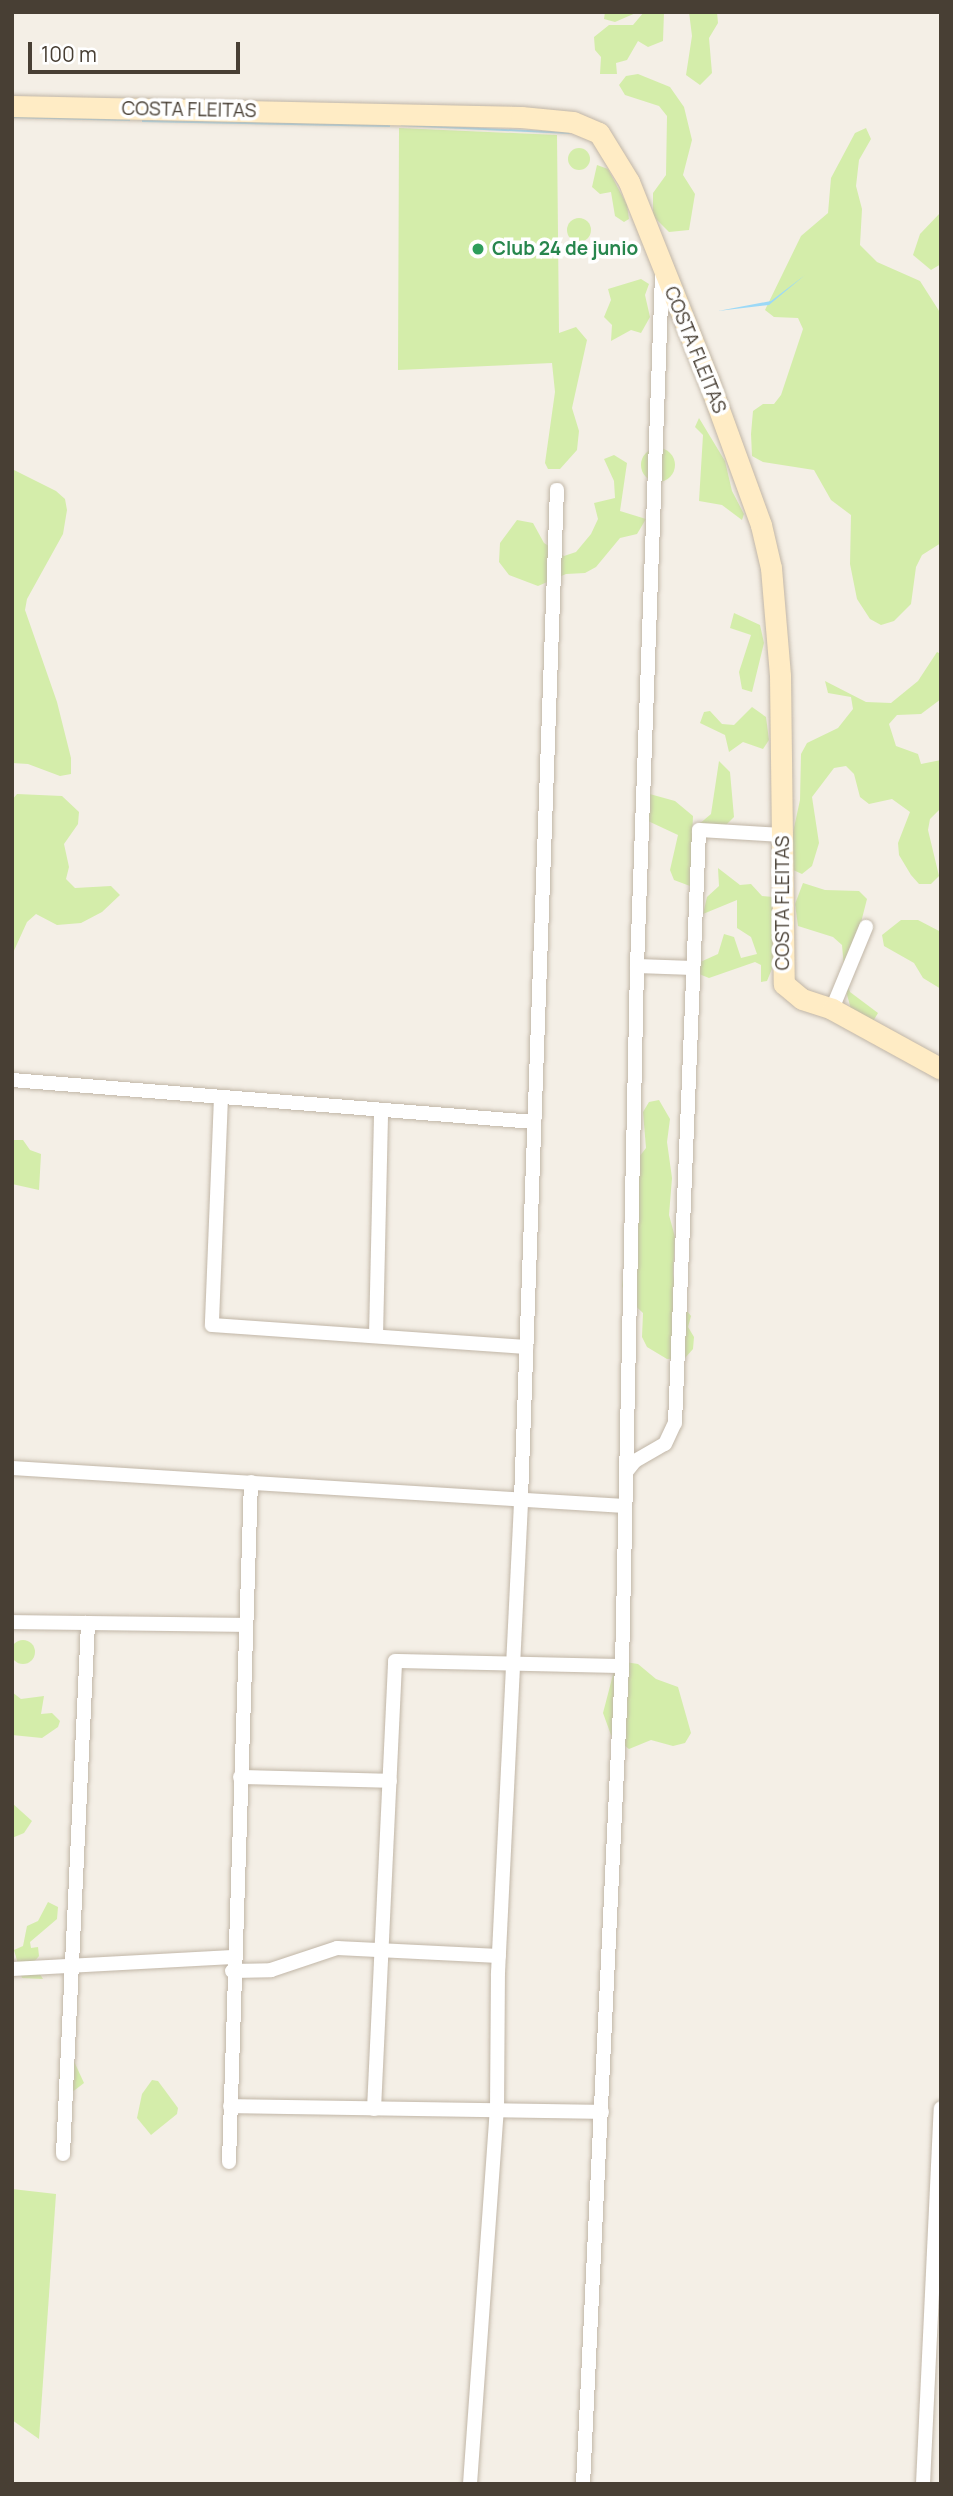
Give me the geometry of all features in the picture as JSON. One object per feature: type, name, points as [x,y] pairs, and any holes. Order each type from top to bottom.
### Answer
[{"type":"main road","name":"COSTA FLEITAS","points":[[12,106],[573,122],[599,133],[614,152],[662,268],[747,484],[771,568],[780,676],[783,835],[780,950],[784,984],[803,999],[832,1009],[941,1069]]},
{"type":"street","points":[[583,2484],[603,2112],[622,1667],[637,966],[662,268]]},
{"type":"street","points":[[470,2484],[497,2111],[499,1956],[521,1499],[557,490]]},
{"type":"street","points":[[626,1472],[635,1461],[665,1444],[675,1423],[699,830],[783,835]]},
{"type":"street","points":[[832,1009],[866,927]]},
{"type":"street","points":[[637,966],[692,968]]},
{"type":"street","points":[[12,1080],[534,1122]]},
{"type":"street","points":[[221,1097],[212,1325],[526,1347]]},
{"type":"street","points":[[376,1336],[381,1110]]},
{"type":"street","points":[[12,1468],[625,1506]]},
{"type":"street","points":[[229,2162],[232,1964],[251,1482]]},
{"type":"street","points":[[12,1622],[245,1625]]},
{"type":"street","points":[[63,2154],[88,1623]]},
{"type":"street","points":[[374,2109],[395,1661],[622,1667]]},
{"type":"street","points":[[240,1777],[390,1781]]},
{"type":"street","points":[[12,1969],[232,1964],[271,1970],[337,1948],[499,1956]]},
{"type":"street","points":[[230,2106],[603,2112]]},
{"type":"street","points":[[923,2484],[941,2108]]},
{"type":"green space","points":[[605,12],[638,12],[615,22],[604,19]]},
{"type":"green space","points":[[644,12],[664,12],[663,41],[648,47],[638,41],[627,60],[616,63],[617,74],[600,74],[601,57],[595,50],[594,37],[609,25],[633,25]]},
{"type":"green space","points":[[689,12],[717,12],[718,23],[709,38],[712,73],[700,85],[686,75],[692,36]]},
{"type":"green space","points":[[638,74],[670,87],[684,107],[692,140],[683,175],[695,194],[689,230],[669,232],[653,216],[653,193],[666,175],[667,116],[659,106],[625,95],[619,85],[626,76]]},
{"type":"green space","name":"Club 24 de junio","points":[[399,128],[557,135],[559,333],[576,327],[587,340],[572,408],[579,431],[577,450],[560,469],[548,469],[545,463],[555,392],[552,363],[398,370]]},
{"type":"green space","points":[[866,128],[871,139],[859,160],[856,186],[862,209],[860,245],[877,262],[920,281],[941,314],[941,543],[922,555],[916,567],[911,604],[894,621],[881,625],[870,619],[857,599],[850,564],[851,515],[831,500],[814,470],[763,462],[752,456],[751,434],[753,411],[763,404],[774,404],[781,395],[803,329],[798,318],[774,317],[765,310],[801,236],[828,213],[831,178],[855,133]]},
{"type":"green space","points":[[579,148],[587,151],[590,159],[587,167],[579,170],[571,167],[568,159],[571,151]]},
{"type":"green space","points":[[597,165],[608,169],[627,205],[629,219],[624,222],[615,216],[611,192],[600,194],[592,187]]},
{"type":"green space","points":[[941,212],[941,264],[931,270],[913,255],[920,234]]},
{"type":"green space","points":[[579,218],[587,222],[591,230],[587,238],[579,242],[571,238],[567,230],[571,222]]},
{"type":"green space","points":[[641,279],[649,284],[645,295],[650,317],[641,333],[631,330],[611,341],[612,325],[604,317],[611,300],[608,289]]},
{"type":"green space","points":[[699,418],[725,461],[732,491],[744,514],[742,520],[722,505],[699,501],[703,435],[695,427]]},
{"type":"green space","points":[[658,448],[670,453],[675,465],[670,477],[658,482],[646,477],[641,465],[646,453]]},
{"type":"green space","points":[[614,455],[627,463],[620,511],[646,519],[637,534],[620,538],[596,567],[585,573],[566,574],[538,586],[509,575],[499,562],[500,543],[517,520],[533,523],[544,543],[564,556],[576,552],[591,534],[598,519],[594,503],[615,498],[614,481],[604,459]]},
{"type":"green space","points":[[12,469],[56,491],[65,499],[67,510],[63,534],[27,599],[25,610],[57,702],[71,758],[71,774],[60,776],[28,764],[12,763]]},
{"type":"green space","points":[[734,613],[760,625],[764,643],[752,692],[742,689],[739,672],[751,635],[730,628]]},
{"type":"green space","points":[[937,652],[941,654],[941,699],[921,714],[897,715],[889,724],[896,746],[918,754],[921,764],[941,760],[941,808],[930,819],[928,830],[939,876],[931,884],[919,884],[911,875],[899,855],[898,843],[910,812],[892,799],[869,804],[860,797],[854,774],[846,766],[834,768],[812,797],[819,843],[812,866],[802,874],[791,869],[790,846],[800,800],[801,754],[807,743],[838,728],[853,709],[851,697],[828,693],[825,681],[866,702],[891,703],[918,681]]},
{"type":"green space","points":[[752,707],[766,717],[769,740],[763,749],[743,742],[729,752],[725,735],[700,723],[704,712],[710,711],[722,724],[734,725]]},
{"type":"green space","points":[[719,761],[730,772],[734,817],[726,825],[715,826],[711,837],[705,838],[698,825],[711,814]]},
{"type":"green space","points":[[646,793],[675,801],[693,816],[690,886],[674,880],[670,870],[678,835],[648,821]]},
{"type":"green space","points":[[17,794],[62,796],[79,812],[78,824],[64,844],[69,867],[66,879],[75,888],[111,886],[120,895],[102,912],[81,923],[57,925],[36,914],[27,922],[12,955],[12,800]]},
{"type":"green space","points":[[718,868],[740,885],[751,884],[762,896],[773,897],[776,959],[767,981],[761,982],[761,965],[755,962],[709,978],[699,974],[698,963],[718,954],[724,934],[734,937],[741,958],[757,954],[751,937],[737,928],[737,900],[703,914],[707,897],[719,886]]},
{"type":"green space","points":[[803,883],[825,890],[859,891],[867,899],[846,981],[850,992],[878,1013],[872,1023],[852,1013],[846,991],[842,945],[833,937],[798,926],[795,904]]},
{"type":"green space","points":[[901,920],[918,920],[941,932],[941,989],[923,978],[914,963],[884,946],[882,935]]},
{"type":"green space","points":[[659,1100],[670,1119],[667,1142],[672,1178],[669,1215],[675,1237],[673,1274],[677,1298],[691,1316],[688,1327],[694,1337],[693,1349],[685,1358],[667,1359],[647,1347],[642,1337],[643,1313],[626,1297],[622,1286],[639,1157],[646,1148],[643,1112],[649,1102]]},
{"type":"green space","points":[[12,1140],[23,1140],[30,1150],[41,1154],[39,1190],[12,1184]]},
{"type":"green space","points":[[23,1640],[31,1644],[35,1652],[31,1660],[23,1664],[15,1660],[11,1652],[15,1644]]},
{"type":"green space","points":[[625,1662],[638,1664],[656,1679],[678,1687],[691,1733],[685,1743],[673,1746],[651,1740],[629,1749],[611,1735],[603,1713],[615,1667]]},
{"type":"green space","points":[[12,1692],[21,1699],[44,1696],[41,1714],[52,1713],[60,1721],[58,1727],[42,1738],[12,1735]]},
{"type":"green space","points":[[12,1803],[32,1821],[24,1833],[12,1838]]},
{"type":"green space","points":[[48,1902],[58,1907],[57,1919],[30,1942],[31,1948],[38,1947],[39,1956],[33,1963],[43,1979],[22,1978],[14,1950],[23,1946],[27,1926],[38,1921]]},
{"type":"green space","points":[[72,2057],[84,2083],[71,2093],[59,2080],[60,2069]]},
{"type":"green space","points":[[152,2080],[158,2081],[178,2108],[177,2114],[151,2135],[137,2118],[142,2094]]},
{"type":"green space","points":[[12,2189],[56,2194],[39,2439],[12,2420]]},
{"type":"water","points":[[12,118],[130,118],[130,121]]},
{"type":"water","points":[[142,122],[390,125],[390,127]]},
{"type":"water","points":[[401,126],[569,132],[570,134]]},
{"type":"water","points":[[805,275],[769,305],[718,311],[771,301]]},
{"type":"place","name":"Club 24 de junio","points":[[478,249]]}]
